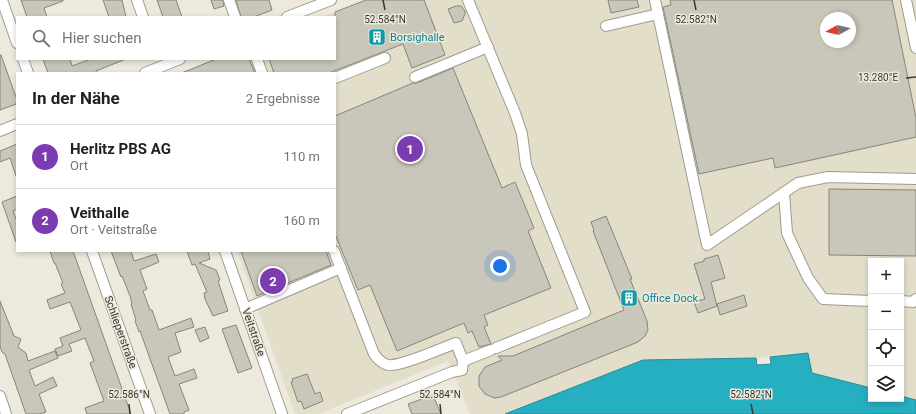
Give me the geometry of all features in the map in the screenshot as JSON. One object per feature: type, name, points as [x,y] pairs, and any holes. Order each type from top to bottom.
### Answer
[{"type":"street","points":[[2,0],[16,40]]},
{"type":"street","points":[[137,0],[143,16]]},
{"type":"street","points":[[229,0],[235,16]]},
{"type":"street","points":[[291,16],[331,0]]},
{"type":"street","points":[[463,361],[585,312],[526,165],[522,134],[516,113],[468,0]]},
{"type":"street","points":[[655,0],[707,245],[798,183],[828,177],[916,179]]},
{"type":"street","points":[[906,0],[916,48]]},
{"type":"street","points":[[606,26],[658,14]]},
{"type":"street","points":[[415,77],[488,47]]},
{"type":"street","points":[[336,78],[385,58]]},
{"type":"street","points":[[23,60],[28,72]]},
{"type":"street","points":[[147,72],[177,60]]},
{"type":"street","points":[[257,60],[262,72]]},
{"type":"street","points":[[0,131],[16,124]]},
{"type":"street","points":[[784,193],[787,234],[808,278],[824,299],[868,301]]},
{"type":"street","name":"Schlieperstraße","points":[[92,252],[150,414]]},
{"type":"street","name":"Veitstraße","points":[[225,252],[282,414]]},
{"type":"street","points":[[334,252],[374,354],[380,362],[389,365],[400,364],[456,343],[463,361],[462,370],[452,372],[347,414]]},
{"type":"street","points":[[246,309],[341,268]]},
{"type":"street","points":[[904,302],[913,302],[916,299]]},
{"type":"street","points":[[0,396],[6,414]]},
{"type":"shaded area","points":[[366,0],[916,0],[916,400],[904,397],[904,258],[868,258],[868,387],[812,373],[807,353],[756,358],[643,360],[505,414],[470,414],[448,361],[318,414],[295,414],[237,252],[336,252],[336,72],[183,72],[213,60],[336,60],[336,16],[326,16]]},
{"type":"water","points":[[808,353],[812,373],[868,387],[868,402],[904,402],[904,397],[916,400],[916,414],[505,414],[643,360],[756,358],[757,365],[771,364],[770,357]]},
{"type":"building","points":[[21,0],[63,0],[44,8],[47,16],[27,16]]},
{"type":"building","points":[[103,0],[122,0],[126,16],[109,16]]},
{"type":"building","points":[[157,0],[176,0],[182,16],[163,16]]},
{"type":"building","points":[[211,0],[223,0],[224,6],[214,9]]},
{"type":"building","points":[[236,0],[269,0],[272,10],[257,16],[241,16]]},
{"type":"building","name":"Borsighalle","points":[[366,0],[424,0],[445,55],[412,68],[403,44],[332,72],[274,72],[269,60],[336,60],[335,12]]},
{"type":"building","points":[[608,0],[637,0],[639,7],[611,13]]},
{"type":"building","points":[[670,0],[892,0],[916,118],[916,137],[775,168],[773,158],[699,174],[663,7],[671,5]]},
{"type":"building","points":[[461,6],[465,11],[465,14],[462,21],[454,23],[448,9]]},
{"type":"building","points":[[1,55],[16,97],[16,104],[0,110]]},
{"type":"building","points":[[43,60],[70,60],[72,66],[88,60],[124,60],[96,72],[48,72]]},
{"type":"building","points":[[214,60],[249,60],[255,72],[184,72]]},
{"type":"building","points":[[453,68],[502,188],[515,182],[534,228],[528,231],[551,288],[484,315],[488,325],[484,327],[491,344],[479,347],[472,331],[468,333],[464,323],[397,351],[370,285],[358,290],[336,236],[336,116],[413,83],[417,83]]},
{"type":"building","points":[[16,144],[16,176],[10,158],[0,162],[0,151]]},
{"type":"building","points":[[829,189],[916,190],[916,256],[829,255]]},
{"type":"building","points":[[16,196],[16,210],[13,211],[16,218],[16,242],[2,202]]},
{"type":"building","name":"Office Dock","points":[[606,216],[632,279],[630,279],[647,321],[648,330],[645,336],[638,342],[501,397],[494,398],[485,394],[479,386],[479,376],[485,367],[502,360],[498,356],[513,356],[624,310],[593,231],[591,222]]},
{"type":"building","points":[[50,252],[73,252],[131,414],[87,414],[85,408],[104,401],[90,363],[94,361],[85,338],[69,344],[72,351],[58,356],[55,349],[63,346],[60,338],[81,330],[70,302],[50,309],[47,300],[65,293],[61,284],[63,283]]},
{"type":"building","points":[[111,252],[131,252],[134,261],[156,254],[159,262],[140,270],[147,289],[143,291],[159,330],[191,318],[194,327],[175,333],[181,352],[168,357],[175,376],[194,369],[197,378],[179,384],[189,410],[184,412],[184,414],[170,414],[135,321],[130,296],[122,276],[121,277]]},
{"type":"building","points":[[187,252],[208,252],[210,259],[199,263],[216,270],[228,311],[213,316],[205,299],[204,293],[207,292],[195,264],[192,265]]},
{"type":"building","points":[[241,252],[326,252],[331,265],[257,296]]},
{"type":"building","points":[[718,255],[725,278],[711,282],[717,306],[698,313],[694,302],[705,299],[694,264]]},
{"type":"building","points":[[744,295],[747,306],[720,315],[717,304]]},
{"type":"building","points":[[0,301],[14,336],[21,339],[18,347],[26,353],[28,361],[55,351],[58,358],[29,370],[35,386],[53,377],[57,386],[39,394],[46,412],[39,414],[26,414],[5,354],[2,352],[0,346]]},
{"type":"building","points":[[236,325],[252,368],[238,373],[222,329]]},
{"type":"building","points":[[205,327],[209,338],[200,342],[195,330]]},
{"type":"building","points":[[307,374],[315,394],[320,392],[323,401],[304,409],[301,401],[298,402],[291,382],[293,381],[292,379]]},
{"type":"building","points":[[433,395],[441,414],[412,414],[408,404]]},
{"type":"place","name":"Borsighalle","points":[[377,37]]},
{"type":"place","name":"Herlitz PBS AG","points":[[410,149]]},
{"type":"place","name":"Veithalle","points":[[273,281]]},
{"type":"place","name":"Office Dock","points":[[629,298]]}]
